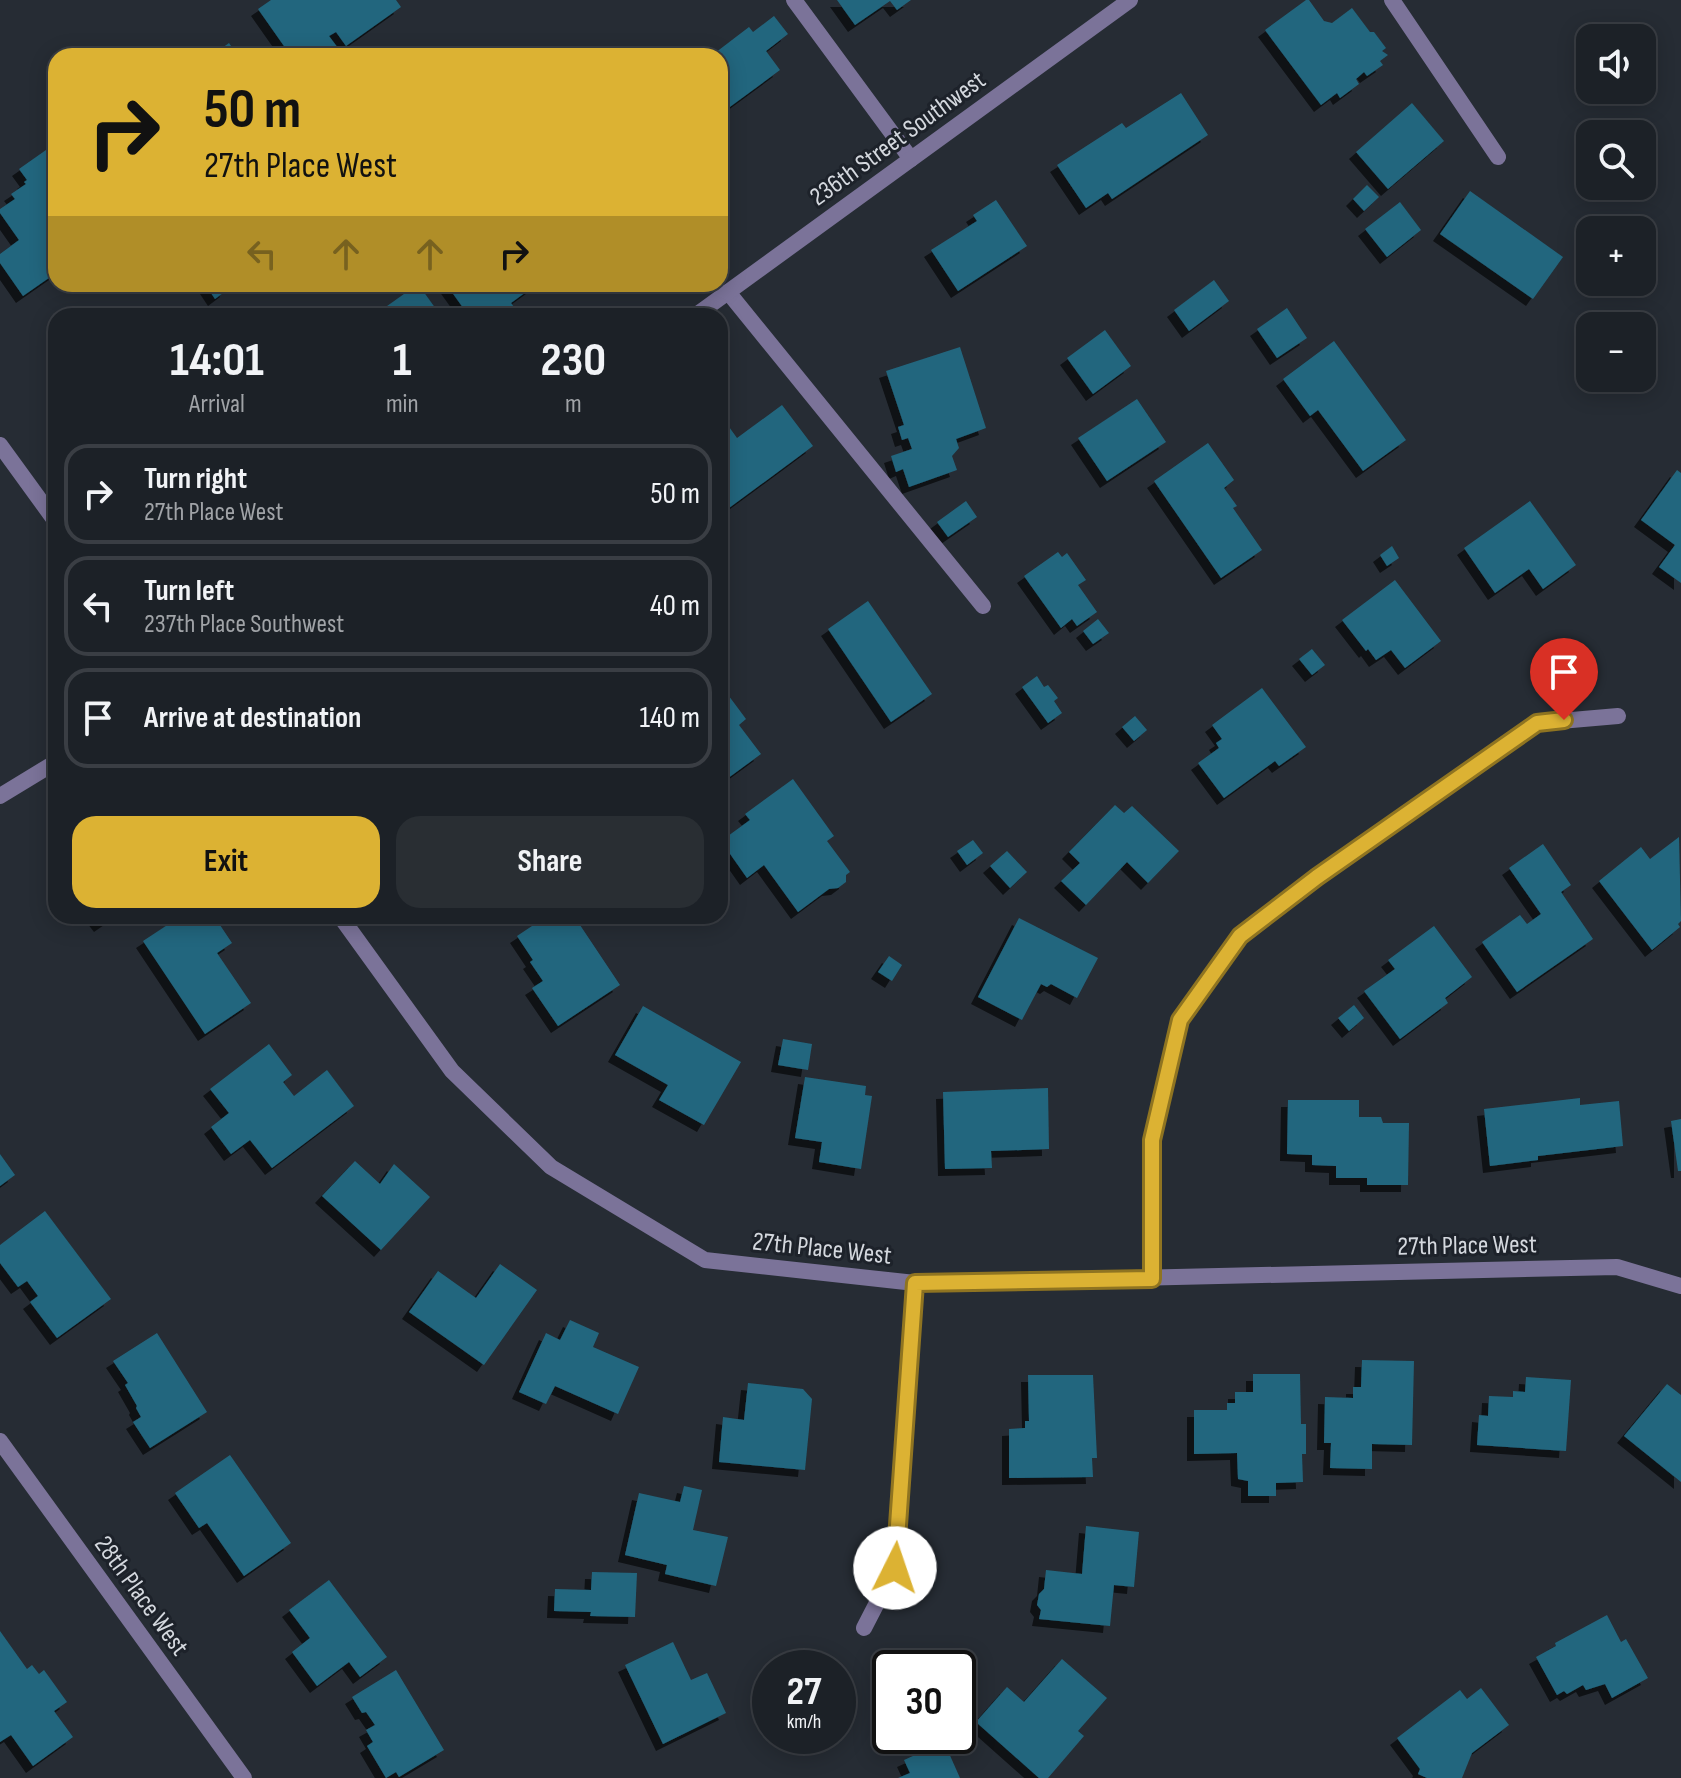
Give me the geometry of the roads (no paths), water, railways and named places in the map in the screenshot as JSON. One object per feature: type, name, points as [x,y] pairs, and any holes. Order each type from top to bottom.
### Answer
[{"type":"street","points":[[794,0],[911,159]]},
{"type":"street","name":"236th Street Southwest","points":[[706,308],[1130,0]]},
{"type":"street","points":[[1392,0],[1498,157]]},
{"type":"street","points":[[728,292],[983,606]]},
{"type":"street","points":[[0,445],[48,511]]},
{"type":"street","points":[[1152,1279],[1152,1140],[1180,1020],[1240,936],[1317,877],[1537,723],[1618,716]]},
{"type":"street","points":[[0,796],[48,767]]},
{"type":"street","name":"27th Place West","points":[[346,924],[452,1071],[551,1167],[705,1260],[915,1283],[1617,1267],[1681,1286]]},
{"type":"street","points":[[864,1628],[895,1568],[915,1283]]},
{"type":"street","name":"28th Place West","points":[[0,1441],[244,1778]]}]
